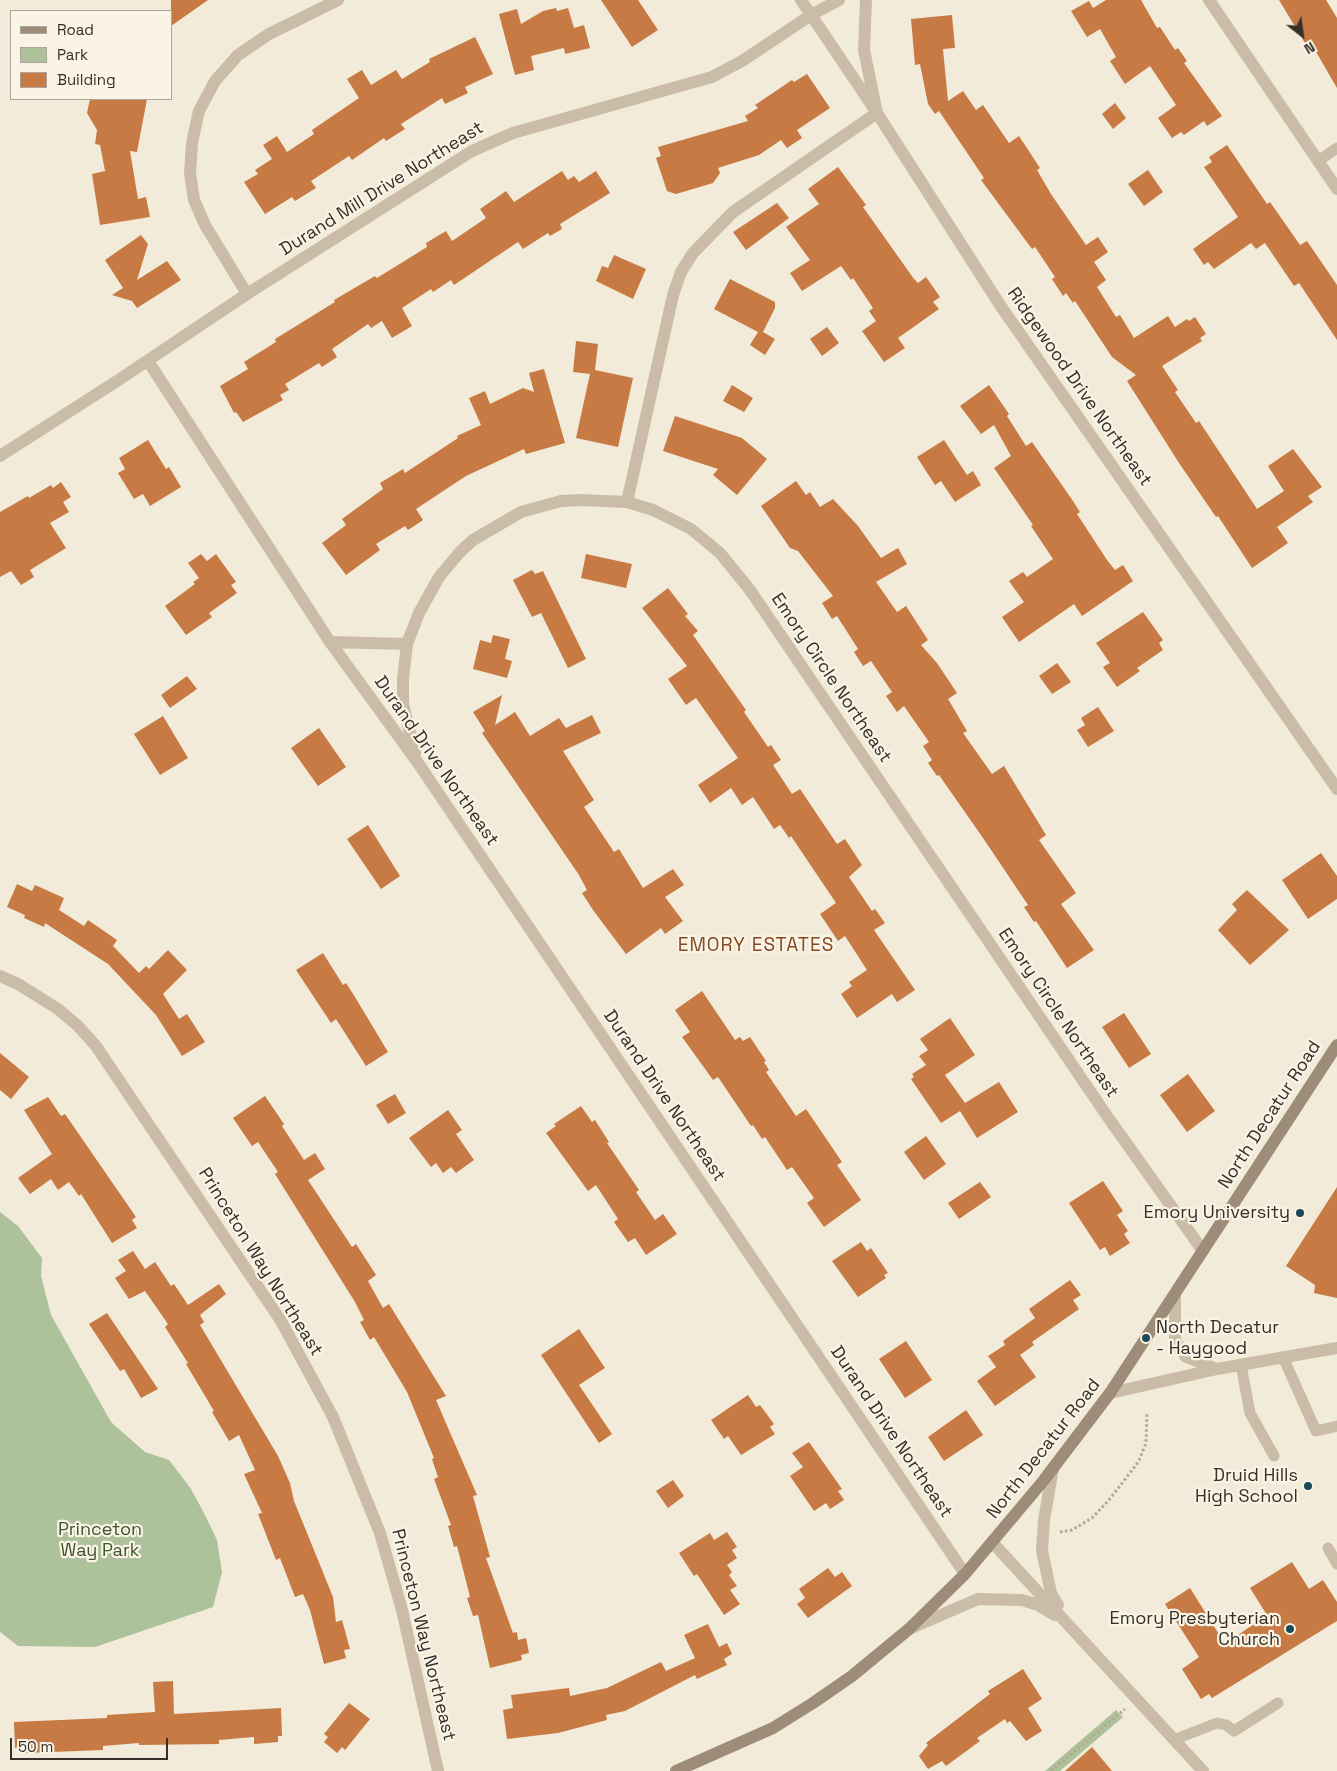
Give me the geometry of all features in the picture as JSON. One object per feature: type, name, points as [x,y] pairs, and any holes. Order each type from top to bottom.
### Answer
[{"type":"main road","name":"North Decatur Road","points":[[676,1771],[773,1728],[813,1704],[852,1676],[909,1628],[965,1574],[1053,1468],[1110,1393],[1337,1045]]},
{"type":"street","points":[[247,294],[205,226],[194,200],[190,172],[192,142],[199,111],[215,81],[238,55],[269,34],[338,0]]},
{"type":"street","name":"Ridgewood Drive Northeast","points":[[801,0],[1000,305],[1337,789]]},
{"type":"street","name":"Durand Mill Drive Northeast","points":[[0,456],[117,382],[247,294],[472,151],[492,141],[712,78],[742,61],[811,15],[840,0]]},
{"type":"street","points":[[627,502],[673,295],[681,272],[693,253],[733,212],[877,114],[864,50],[866,0]]},
{"type":"street","points":[[1209,0],[1337,189]]},
{"type":"street","name":"Durand Drive Northeast","points":[[148,361],[330,642],[418,763],[965,1574]]},
{"type":"street","name":"Emory Circle Northeast","points":[[418,763],[403,704],[403,679],[407,644],[419,613],[439,577],[460,552],[488,529],[521,512],[561,501],[604,500],[627,502],[660,513],[691,529],[720,553],[736,570],[1106,1116],[1203,1251]]},
{"type":"street","points":[[330,642],[407,644]]},
{"type":"street","name":"Princeton Way Northeast","points":[[0,976],[18,984],[58,1009],[78,1026],[96,1046],[281,1322],[333,1417],[380,1533],[402,1610],[438,1771]]},
{"type":"street","points":[[1175,1294],[1175,1340],[1180,1349],[1186,1357],[1217,1369]]},
{"type":"street","points":[[1110,1393],[1217,1369],[1337,1348]]},
{"type":"street","points":[[1053,1468],[1042,1535],[1042,1551],[1051,1593],[1068,1622]]},
{"type":"street","points":[[992,1542],[1176,1739],[1203,1771]]},
{"type":"street","points":[[909,1628],[978,1599],[1003,1598],[1022,1600],[1038,1605],[1068,1622]]},
{"type":"lane","points":[[1318,161],[1337,148]]},
{"type":"lane","points":[[1283,1357],[1316,1431],[1337,1426]]},
{"type":"lane","points":[[1241,1365],[1250,1413],[1274,1456]]},
{"type":"lane","points":[[1328,1548],[1337,1564]]},
{"type":"lane","points":[[1176,1739],[1217,1723],[1226,1725],[1234,1732],[1278,1702]]},
{"type":"path","points":[[1042,1535],[1072,1530],[1092,1518],[1109,1500],[1139,1461],[1146,1443],[1147,1412]]},
{"type":"path","points":[[1051,1771],[1138,1698]]},
{"type":"green space","name":"Princeton Way Park","points":[[0,1212],[18,1226],[42,1258],[41,1276],[51,1315],[111,1422],[145,1452],[169,1460],[191,1489],[204,1513],[217,1540],[222,1572],[213,1607],[95,1647],[18,1646],[0,1632]]},
{"type":"green space","points":[[1116,1710],[1123,1717],[1060,1771],[1045,1771]]},
{"type":"building","points":[[171,0],[208,0],[172,25]]},
{"type":"building","points":[[601,0],[638,0],[658,30],[632,47]]},
{"type":"building","points":[[1106,0],[1141,0],[1157,28],[1160,27],[1175,50],[1178,48],[1187,61],[1184,63],[1222,116],[1207,126],[1204,121],[1184,135],[1181,132],[1172,138],[1158,118],[1176,105],[1150,66],[1125,84],[1110,61],[1116,57],[1100,29],[1087,37],[1071,11],[1089,1],[1093,8]]},
{"type":"building","points":[[1279,0],[1326,0],[1337,18],[1337,88],[1315,50],[1311,53]]},
{"type":"building","points":[[556,8],[557,11],[568,8],[574,28],[584,25],[590,48],[565,54],[564,48],[531,56],[534,70],[515,75],[499,14],[517,9],[521,24],[543,11]]},
{"type":"building","points":[[952,15],[955,48],[943,49],[948,101],[963,91],[976,110],[983,105],[1009,143],[1019,136],[1040,168],[1037,170],[1051,194],[1086,245],[1098,237],[1108,252],[1094,262],[1106,280],[1097,287],[1116,317],[1120,315],[1134,338],[1168,316],[1175,327],[1187,319],[1189,321],[1195,317],[1206,334],[1200,338],[1202,341],[1162,366],[1178,390],[1175,392],[1196,423],[1199,421],[1257,509],[1284,491],[1268,466],[1293,449],[1322,487],[1308,496],[1313,502],[1277,527],[1288,543],[1252,568],[1218,516],[1216,517],[1179,463],[1127,381],[1136,375],[1112,357],[1075,301],[1073,303],[1066,293],[1063,296],[1052,279],[1055,277],[1035,247],[1032,249],[981,180],[984,178],[939,111],[935,114],[928,104],[920,64],[915,65],[911,19]]},
{"type":"building","points":[[475,37],[493,74],[465,87],[468,93],[445,104],[442,98],[401,124],[405,129],[386,141],[384,138],[352,160],[349,156],[311,181],[316,188],[295,201],[292,197],[265,214],[244,182],[258,174],[255,170],[272,159],[263,145],[277,136],[287,152],[314,134],[312,130],[359,98],[347,79],[362,70],[371,85],[396,70],[402,79],[430,62],[429,59]]},
{"type":"building","points":[[807,74],[830,108],[797,130],[802,138],[787,148],[781,140],[759,155],[718,168],[720,173],[713,183],[676,194],[667,191],[656,158],[661,156],[658,147],[748,121],[745,116],[758,108],[755,105],[792,80],[794,82]]},
{"type":"building","points":[[90,100],[147,100],[137,152],[130,151],[138,199],[146,197],[150,217],[100,225],[92,174],[105,171],[100,145],[95,144],[97,130],[87,113]]},
{"type":"building","points":[[1115,103],[1126,118],[1113,129],[1102,114]]},
{"type":"building","points":[[1227,145],[1267,204],[1270,202],[1300,245],[1307,241],[1337,285],[1337,340],[1299,283],[1294,286],[1265,243],[1256,249],[1251,243],[1214,269],[1208,262],[1204,265],[1193,249],[1238,217],[1204,167],[1212,162],[1209,157]]},
{"type":"building","points":[[838,167],[866,205],[863,207],[914,279],[918,283],[926,277],[940,297],[933,302],[939,309],[898,338],[905,348],[884,362],[862,331],[876,321],[869,311],[873,308],[853,278],[851,280],[841,266],[802,291],[790,273],[810,260],[786,227],[819,204],[808,189]]},
{"type":"building","points":[[1148,170],[1163,192],[1144,206],[1128,184]]},
{"type":"building","points":[[562,171],[568,180],[574,176],[579,182],[596,171],[610,193],[560,224],[562,229],[550,236],[548,233],[523,249],[518,242],[454,285],[451,280],[433,292],[431,289],[402,308],[412,326],[392,338],[382,321],[371,328],[368,324],[332,349],[337,357],[322,367],[319,363],[285,384],[289,390],[280,395],[283,400],[243,422],[236,412],[234,413],[220,386],[248,369],[244,362],[276,342],[275,339],[335,302],[334,300],[375,276],[377,278],[427,247],[426,243],[446,231],[452,241],[486,218],[480,209],[506,191],[514,202]]},
{"type":"building","points":[[777,203],[789,218],[746,250],[733,232]]},
{"type":"building","points":[[141,235],[148,244],[137,280],[167,261],[181,280],[137,308],[132,301],[112,295],[123,288],[105,260]]},
{"type":"building","points":[[614,255],[646,269],[633,299],[596,281],[602,266],[608,268]]},
{"type":"building","points":[[730,279],[775,302],[775,308],[763,332],[775,339],[765,355],[750,345],[758,332],[714,309]]},
{"type":"building","points":[[827,327],[839,343],[822,356],[810,339]]},
{"type":"building","points":[[576,341],[598,344],[595,370],[633,378],[618,447],[576,438],[590,374],[573,372]]},
{"type":"building","points":[[544,369],[565,443],[526,454],[524,449],[466,476],[416,509],[423,520],[408,530],[405,526],[376,544],[380,550],[346,575],[322,543],[346,525],[342,519],[383,489],[380,483],[403,469],[405,473],[458,438],[457,436],[481,425],[469,398],[485,391],[490,404],[523,388],[534,392],[529,373]]},
{"type":"building","points":[[732,385],[753,398],[744,412],[723,401]]},
{"type":"building","points":[[989,385],[1009,414],[1007,416],[1026,446],[1032,442],[1073,501],[1080,512],[1077,514],[1107,560],[1115,570],[1123,565],[1133,581],[1082,616],[1074,604],[1019,642],[1002,617],[1024,602],[1009,581],[1023,572],[1027,577],[1053,559],[1031,526],[1033,525],[994,468],[1011,456],[994,425],[981,434],[960,406]]},
{"type":"building","points":[[675,416],[742,438],[767,459],[737,495],[713,475],[718,469],[663,451]]},
{"type":"building","points":[[148,440],[166,469],[169,467],[181,487],[150,506],[143,494],[134,499],[118,473],[125,469],[119,458]]},
{"type":"building","points":[[944,440],[967,475],[973,471],[981,485],[955,502],[941,481],[935,485],[917,457]]},
{"type":"building","points":[[796,481],[806,495],[810,492],[820,507],[833,499],[858,526],[881,558],[898,548],[907,564],[876,582],[897,612],[906,606],[928,640],[921,645],[937,663],[957,693],[948,699],[967,731],[963,733],[992,774],[1004,766],[1046,835],[1039,840],[1076,893],[1061,904],[1094,950],[1067,968],[1036,921],[1034,922],[1024,907],[1028,905],[983,838],[939,775],[937,776],[928,763],[932,760],[923,746],[929,742],[904,706],[897,712],[886,696],[892,692],[871,661],[863,666],[854,652],[858,649],[837,616],[832,619],[822,603],[833,596],[798,551],[790,548],[761,506]]},
{"type":"building","points":[[61,482],[71,497],[63,502],[69,512],[50,523],[66,548],[30,570],[34,577],[21,585],[11,571],[0,577],[0,512],[28,496],[29,498],[51,485],[53,488]]},
{"type":"building","points":[[201,554],[207,561],[216,554],[236,582],[231,585],[237,593],[209,613],[212,617],[186,635],[165,606],[195,584],[193,582],[199,578],[188,563]]},
{"type":"building","points":[[586,554],[632,564],[626,588],[581,578]]},
{"type":"building","points":[[532,570],[535,574],[543,571],[586,659],[568,668],[541,613],[532,617],[513,580]]},
{"type":"building","points":[[668,588],[688,614],[685,616],[698,631],[693,635],[746,710],[744,712],[768,747],[771,745],[781,760],[773,765],[792,794],[800,789],[837,844],[845,839],[862,865],[849,877],[872,911],[875,909],[885,923],[874,930],[915,990],[897,1002],[892,994],[857,1018],[841,994],[852,986],[849,982],[867,970],[845,936],[838,941],[820,914],[836,903],[791,836],[789,838],[780,825],[774,829],[753,797],[742,805],[731,788],[710,803],[698,785],[738,758],[696,698],[686,705],[668,679],[687,666],[642,608]]},
{"type":"building","points":[[1143,612],[1163,640],[1159,643],[1163,650],[1137,668],[1140,671],[1117,687],[1103,667],[1110,663],[1096,643]]},
{"type":"building","points":[[493,635],[510,639],[505,659],[512,661],[507,678],[473,669],[480,640],[491,643]]},
{"type":"building","points":[[1057,663],[1071,682],[1052,694],[1039,676]]},
{"type":"building","points":[[187,676],[197,689],[170,708],[161,695]]},
{"type":"building","points":[[502,695],[495,725],[515,712],[530,736],[559,718],[566,728],[592,715],[601,733],[563,751],[594,800],[584,807],[614,852],[619,849],[643,888],[673,869],[684,885],[665,897],[683,921],[665,934],[661,928],[626,954],[582,893],[587,890],[579,875],[482,733],[485,731],[473,712]]},
{"type":"building","points":[[1098,707],[1114,731],[1088,747],[1077,730],[1085,725],[1081,718]]},
{"type":"building","points":[[163,716],[188,758],[160,775],[134,734]]},
{"type":"building","points":[[319,728],[346,767],[318,786],[291,748]]},
{"type":"building","points":[[368,825],[400,876],[381,889],[347,839]]},
{"type":"building","points":[[1321,853],[1337,876],[1337,899],[1308,919],[1282,880]]},
{"type":"building","points":[[17,884],[32,891],[35,885],[64,898],[59,910],[84,926],[88,920],[117,940],[113,946],[139,973],[146,966],[149,969],[168,950],[187,970],[163,994],[179,1019],[187,1014],[205,1042],[182,1056],[156,1015],[108,964],[45,923],[44,927],[24,918],[25,915],[7,907]]},
{"type":"building","points":[[1247,890],[1289,930],[1250,965],[1218,930],[1237,910],[1232,904]]},
{"type":"building","points":[[323,953],[343,985],[346,983],[388,1052],[366,1066],[336,1019],[331,1023],[296,970]]},
{"type":"building","points":[[702,991],[735,1040],[740,1037],[743,1041],[750,1037],[766,1061],[764,1062],[769,1070],[766,1072],[796,1116],[806,1109],[842,1162],[837,1165],[861,1200],[824,1227],[807,1203],[814,1198],[792,1167],[787,1170],[765,1137],[762,1139],[753,1125],[751,1126],[718,1077],[713,1080],[682,1037],[690,1032],[675,1010]]},
{"type":"building","points":[[1124,1013],[1151,1054],[1129,1068],[1102,1027]]},
{"type":"building","points":[[950,1018],[975,1055],[945,1075],[965,1103],[999,1082],[1018,1112],[977,1138],[960,1111],[941,1123],[911,1079],[914,1077],[912,1074],[926,1065],[919,1056],[928,1050],[920,1039]]},
{"type":"building","points":[[0,1053],[29,1077],[11,1099],[0,1090]]},
{"type":"building","points":[[1188,1074],[1215,1111],[1187,1132],[1160,1095]]},
{"type":"building","points":[[395,1094],[406,1113],[388,1124],[376,1105]]},
{"type":"building","points":[[265,1096],[284,1124],[282,1126],[304,1160],[315,1153],[325,1169],[308,1180],[352,1247],[356,1244],[376,1275],[368,1281],[383,1308],[389,1304],[446,1396],[436,1400],[477,1495],[473,1496],[490,1557],[486,1558],[513,1633],[517,1632],[518,1640],[526,1638],[529,1653],[521,1655],[522,1660],[490,1668],[478,1615],[473,1616],[467,1598],[470,1597],[457,1546],[454,1547],[448,1526],[451,1525],[434,1479],[438,1477],[432,1459],[434,1458],[407,1392],[374,1337],[370,1340],[360,1322],[364,1320],[355,1302],[275,1174],[278,1172],[258,1142],[252,1146],[233,1118]]},
{"type":"building","points":[[48,1097],[61,1116],[65,1114],[136,1217],[132,1220],[137,1228],[112,1243],[81,1194],[79,1196],[69,1182],[58,1190],[51,1179],[30,1194],[18,1178],[52,1154],[24,1110]]},
{"type":"building","points":[[581,1106],[592,1122],[595,1120],[609,1142],[607,1143],[639,1190],[636,1192],[655,1220],[663,1214],[677,1234],[646,1255],[635,1238],[628,1242],[614,1222],[618,1219],[596,1185],[588,1191],[546,1133],[556,1126],[554,1124]]},
{"type":"building","points":[[448,1110],[462,1130],[456,1134],[474,1160],[456,1173],[451,1167],[443,1173],[436,1163],[431,1167],[409,1138]]},
{"type":"building","points":[[926,1136],[946,1164],[924,1180],[904,1152]]},
{"type":"building","points":[[1103,1181],[1123,1211],[1117,1215],[1128,1231],[1124,1234],[1130,1243],[1110,1256],[1105,1247],[1100,1250],[1069,1203]]},
{"type":"building","points":[[980,1182],[991,1197],[959,1219],[948,1203]]},
{"type":"building","points":[[1337,1187],[1337,1298],[1314,1293],[1315,1285],[1286,1266]]},
{"type":"building","points":[[861,1242],[867,1251],[871,1248],[888,1273],[884,1275],[886,1278],[858,1297],[832,1261]]},
{"type":"building","points":[[133,1251],[145,1269],[155,1262],[171,1286],[174,1284],[188,1305],[219,1284],[226,1294],[200,1315],[204,1322],[200,1325],[278,1456],[290,1483],[294,1501],[333,1597],[336,1622],[342,1620],[350,1649],[344,1650],[346,1658],[324,1664],[310,1610],[303,1594],[295,1597],[280,1558],[276,1560],[258,1514],[262,1513],[244,1474],[255,1470],[239,1435],[229,1441],[212,1412],[214,1411],[186,1364],[188,1363],[165,1327],[168,1324],[145,1291],[129,1299],[115,1278],[126,1271],[118,1260]]},
{"type":"building","points":[[1070,1280],[1081,1295],[1073,1300],[1079,1309],[1032,1342],[1034,1345],[1020,1355],[1036,1377],[995,1406],[977,1381],[996,1367],[988,1356],[1005,1345],[1003,1341],[1035,1318],[1029,1309]]},
{"type":"building","points":[[107,1313],[158,1389],[141,1398],[124,1369],[120,1371],[89,1324]]},
{"type":"building","points":[[579,1329],[605,1368],[579,1385],[612,1434],[599,1443],[541,1355]]},
{"type":"building","points":[[906,1341],[932,1380],[905,1398],[879,1359]]},
{"type":"building","points":[[748,1395],[756,1407],[760,1405],[774,1424],[770,1427],[775,1434],[741,1455],[728,1436],[724,1439],[711,1420]]},
{"type":"building","points":[[966,1410],[983,1435],[944,1461],[928,1437]]},
{"type":"building","points":[[809,1442],[842,1489],[838,1491],[844,1500],[830,1509],[826,1503],[814,1511],[790,1476],[803,1467],[792,1453]]},
{"type":"building","points":[[673,1480],[684,1496],[668,1508],[656,1491]]},
{"type":"building","points":[[727,1532],[737,1547],[732,1550],[737,1558],[727,1565],[732,1572],[729,1575],[737,1586],[730,1590],[740,1604],[724,1615],[697,1574],[694,1576],[679,1553],[710,1533],[714,1540]]},
{"type":"building","name":"Emory Presbyterian Church","points":[[1292,1562],[1309,1589],[1323,1580],[1337,1602],[1337,1621],[1212,1698],[1209,1694],[1201,1699],[1182,1669],[1199,1657],[1165,1604],[1190,1588],[1225,1644],[1267,1615],[1250,1588]]},
{"type":"building","points":[[828,1568],[835,1577],[842,1572],[852,1586],[808,1618],[797,1604],[805,1598],[799,1589]]},
{"type":"building","points":[[708,1624],[719,1647],[727,1643],[732,1654],[724,1659],[727,1665],[697,1679],[695,1675],[625,1711],[606,1715],[607,1720],[558,1733],[507,1739],[503,1710],[513,1708],[511,1695],[569,1688],[570,1696],[607,1688],[661,1662],[666,1671],[695,1658],[684,1635]]},
{"type":"building","points":[[1023,1669],[1042,1699],[1028,1708],[1042,1731],[1026,1741],[1010,1721],[1007,1723],[1005,1719],[977,1738],[980,1741],[946,1766],[942,1761],[928,1769],[919,1756],[928,1745],[926,1743],[990,1694],[988,1691]]},
{"type":"building","points":[[173,1681],[174,1714],[281,1708],[282,1736],[278,1736],[278,1742],[254,1744],[254,1737],[219,1740],[219,1744],[139,1745],[139,1743],[103,1746],[103,1750],[24,1753],[24,1747],[15,1748],[14,1722],[107,1718],[107,1715],[155,1712],[153,1682]]},
{"type":"building","points":[[349,1703],[370,1719],[345,1750],[342,1747],[337,1753],[324,1742],[328,1737],[324,1734]]},
{"type":"building","points":[[1092,1747],[1112,1771],[1065,1771]]},
{"type":"place","name":"Emory University","points":[[1300,1213]]},
{"type":"place","name":"North Decatur - Haygood","points":[[1146,1338]]},
{"type":"place","name":"Druid Hills High School","points":[[1308,1486]]},
{"type":"place","name":"Emory Presbyterian Church","points":[[1290,1629]]},
{"type":"district","name":"EMORY ESTATES","points":[[756,946]]}]
